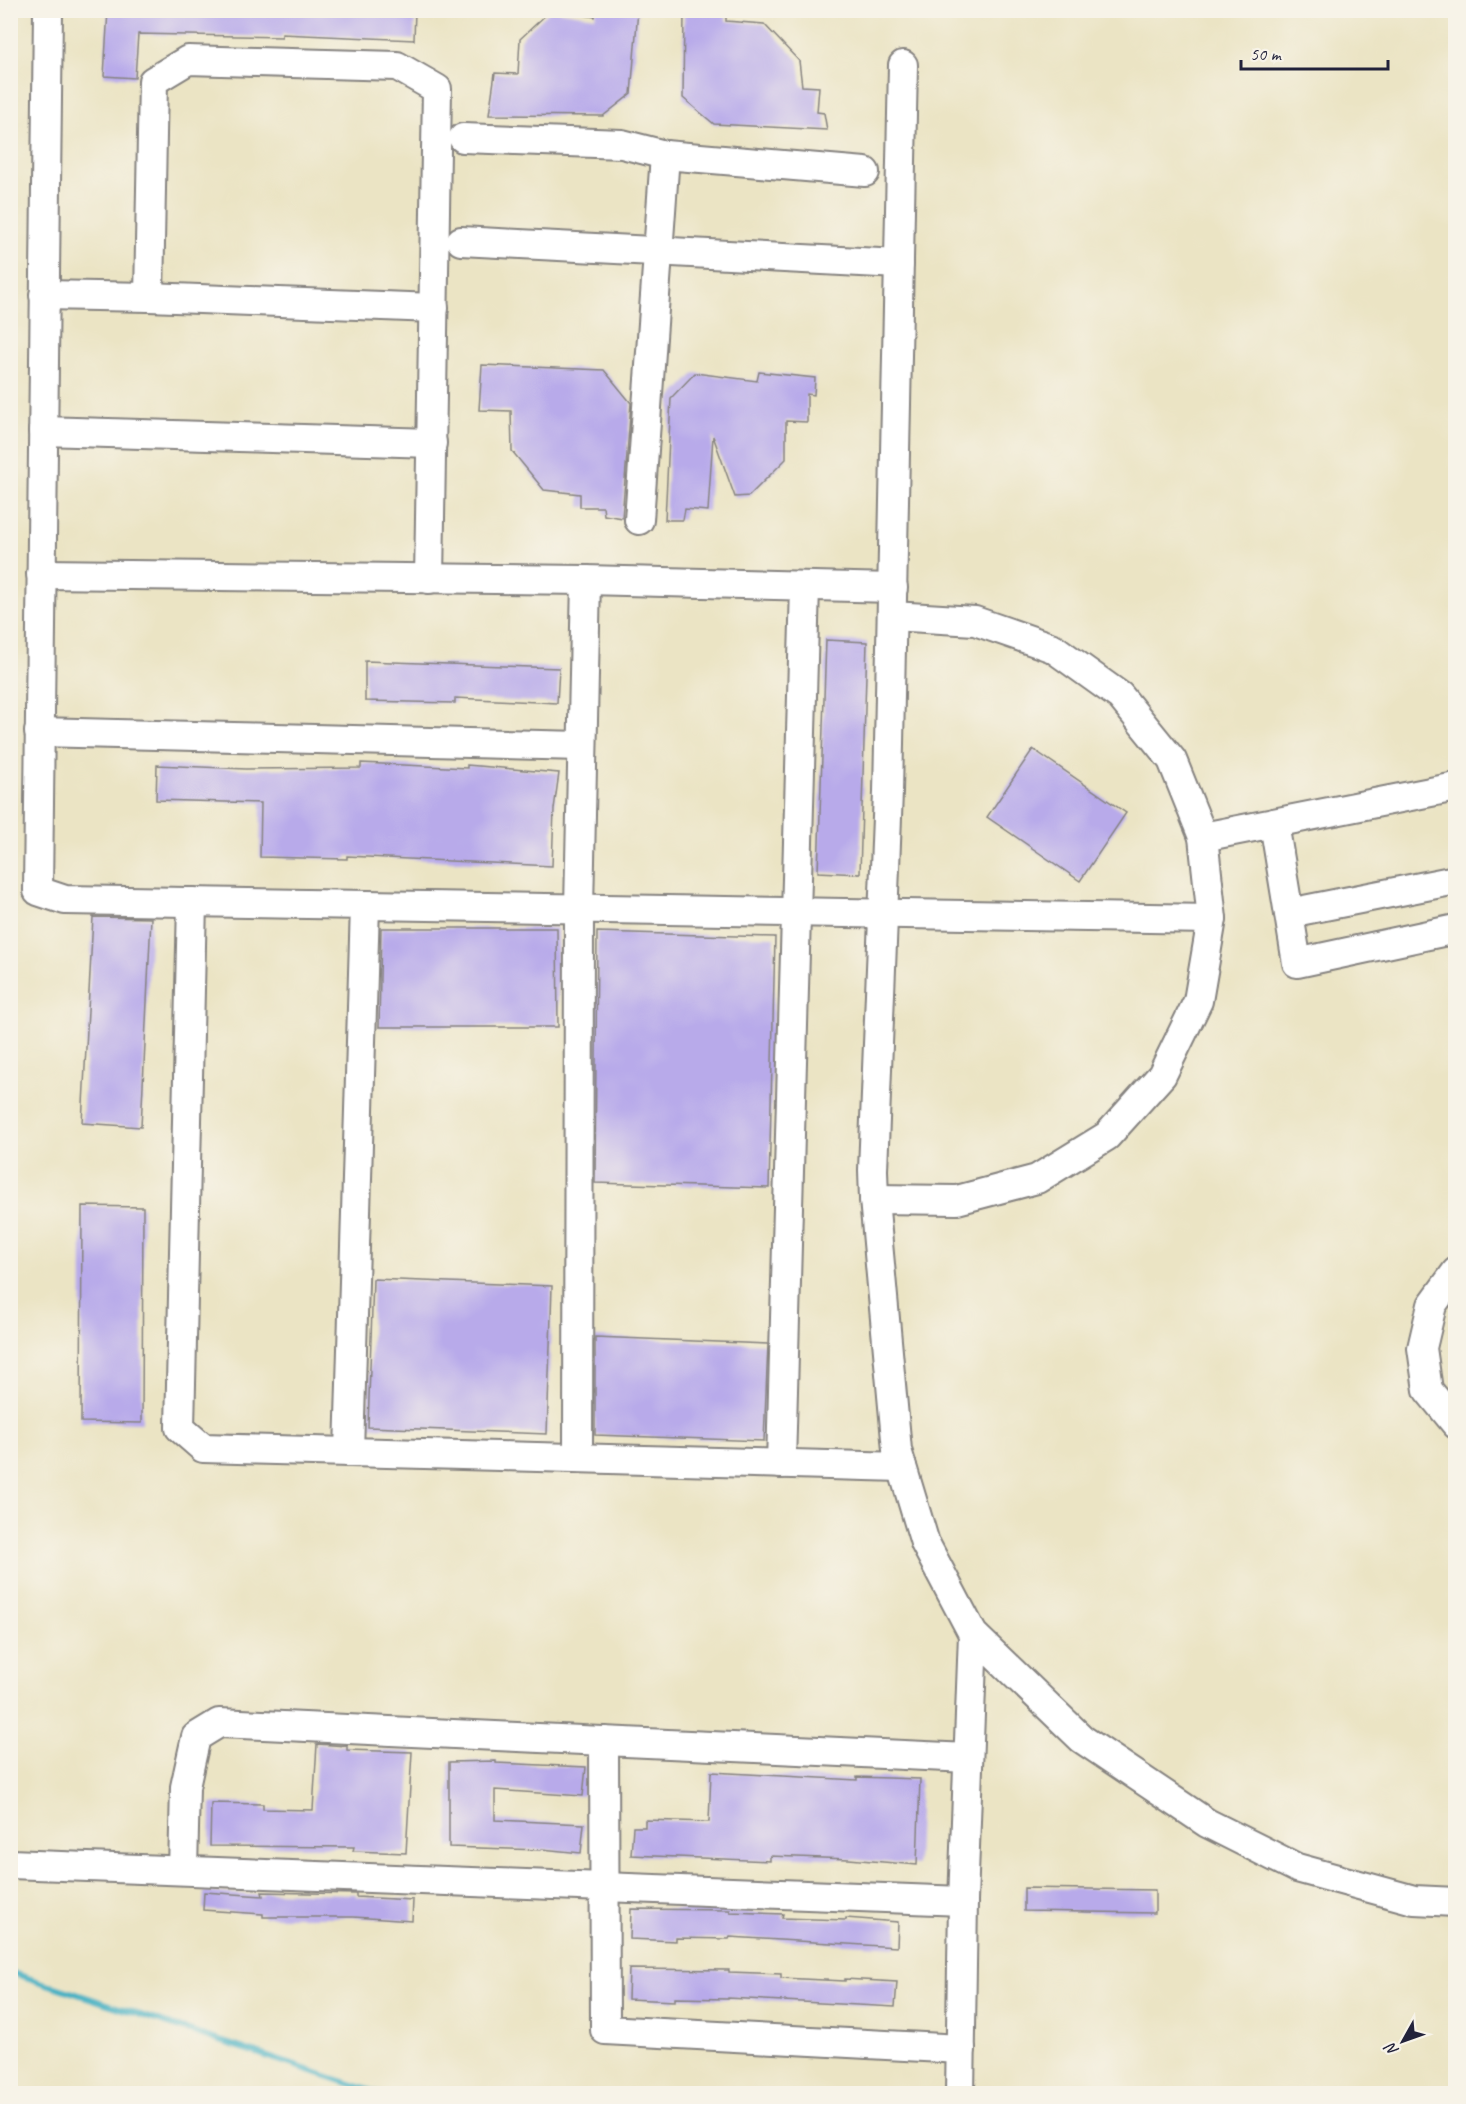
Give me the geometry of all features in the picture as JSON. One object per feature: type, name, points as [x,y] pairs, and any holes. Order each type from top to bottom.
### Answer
[{"type":"street","points":[[48,10],[38,891],[65,900],[1212,919]]},
{"type":"street","points":[[149,297],[153,81],[188,60],[397,66],[437,88],[429,579]]},
{"type":"street","points":[[903,65],[892,602],[873,1170],[897,1450],[902,1467],[925,1543],[973,1634],[1083,1739],[1207,1823],[1297,1868],[1414,1900],[1455,1902]]},
{"type":"street","points":[[463,138],[622,144],[665,155],[865,172]]},
{"type":"street","points":[[639,520],[665,155]]},
{"type":"street","points":[[462,241],[899,264]]},
{"type":"street","points":[[45,295],[434,309]]},
{"type":"street","points":[[43,431],[432,443]]},
{"type":"street","points":[[41,574],[586,580],[805,586],[892,602],[975,621],[1053,648],[1120,696],[1172,760],[1203,837],[1212,919],[1198,1001],[1162,1075],[1107,1136],[1036,1179],[957,1200],[874,1199]]},
{"type":"street","points":[[578,1458],[579,908],[586,580]]},
{"type":"street","points":[[781,1464],[805,586]]},
{"type":"street","points":[[39,732],[582,746]]},
{"type":"street","points":[[1203,837],[1455,787]]},
{"type":"street","points":[[1274,823],[1297,963],[1455,929]]},
{"type":"street","points":[[1289,913],[1455,880]]},
{"type":"street","points":[[192,902],[180,1428],[203,1448],[902,1467]]},
{"type":"street","points":[[349,1452],[365,905]]},
{"type":"street","points":[[1455,1272],[1432,1305],[1422,1348],[1428,1389],[1455,1424]]},
{"type":"street","points":[[960,2094],[963,1901],[973,1634]]},
{"type":"street","points":[[183,1870],[185,1787],[196,1737],[219,1723],[968,1758]]},
{"type":"street","points":[[604,1741],[605,2030],[961,2049]]},
{"type":"street","points":[[10,1864],[963,1901]]},
{"type":"building","points":[[108,10],[415,11],[414,40],[282,34],[282,37],[138,34],[135,78],[104,76]]},
{"type":"building","points":[[551,10],[595,17],[596,10],[638,10],[631,94],[603,116],[489,115],[495,73],[518,74],[520,39]]},
{"type":"building","points":[[684,10],[726,10],[726,21],[764,24],[799,61],[802,86],[819,87],[817,112],[824,113],[827,130],[714,124],[683,98]]},
{"type":"building","points":[[482,365],[604,370],[631,403],[622,518],[604,515],[603,507],[580,507],[580,494],[544,490],[512,451],[511,411],[479,410]]},
{"type":"building","points":[[759,372],[815,378],[814,395],[807,394],[807,422],[786,421],[786,459],[749,496],[735,497],[713,436],[708,511],[685,509],[683,520],[665,520],[671,398],[695,373],[757,381]]},
{"type":"building","points":[[826,640],[867,642],[860,874],[818,872]]},
{"type":"building","points":[[365,661],[559,668],[557,703],[455,698],[455,703],[365,701]]},
{"type":"building","points":[[1033,749],[1126,813],[1080,881],[987,817]]},
{"type":"building","points":[[361,763],[467,768],[467,765],[559,773],[554,809],[552,866],[347,856],[347,859],[260,857],[261,803],[156,800],[157,765],[246,769],[361,768]]},
{"type":"building","points":[[93,917],[151,918],[141,1127],[82,1123]]},
{"type":"building","points":[[381,928],[557,928],[558,1027],[379,1027]]},
{"type":"building","points":[[597,932],[775,937],[769,1188],[595,1183]]},
{"type":"building","points":[[82,1206],[143,1207],[142,1423],[81,1422]]},
{"type":"building","points":[[373,1279],[552,1286],[547,1434],[368,1427]]},
{"type":"building","points":[[595,1337],[768,1344],[764,1441],[595,1435]]},
{"type":"building","points":[[317,1744],[347,1746],[347,1750],[412,1752],[406,1853],[353,1851],[354,1847],[210,1846],[211,1803],[263,1804],[263,1809],[313,1810]]},
{"type":"building","points":[[496,1761],[496,1763],[586,1767],[583,1796],[495,1790],[495,1820],[584,1824],[581,1853],[542,1849],[449,1847],[449,1762]]},
{"type":"building","points":[[711,1772],[857,1780],[857,1777],[920,1779],[917,1865],[849,1859],[770,1856],[770,1861],[631,1855],[633,1827],[645,1827],[645,1820],[709,1822]]},
{"type":"building","points":[[1024,1888],[1155,1890],[1155,1913],[1024,1911]]},
{"type":"building","points":[[204,1892],[263,1896],[262,1892],[356,1894],[356,1897],[413,1900],[412,1921],[354,1917],[263,1917],[263,1914],[203,1910]]},
{"type":"building","points":[[631,1909],[730,1910],[730,1912],[783,1914],[782,1918],[846,1920],[846,1918],[898,1922],[897,1947],[730,1937],[729,1939],[676,1938],[676,1941],[630,1939]]},
{"type":"building","points":[[629,1969],[729,1970],[729,1972],[781,1974],[781,1978],[897,1982],[895,2007],[728,1998],[675,1998],[675,2001],[628,1999]]},
{"type":"waterway","points":[[10,1972],[381,2094]]}]
